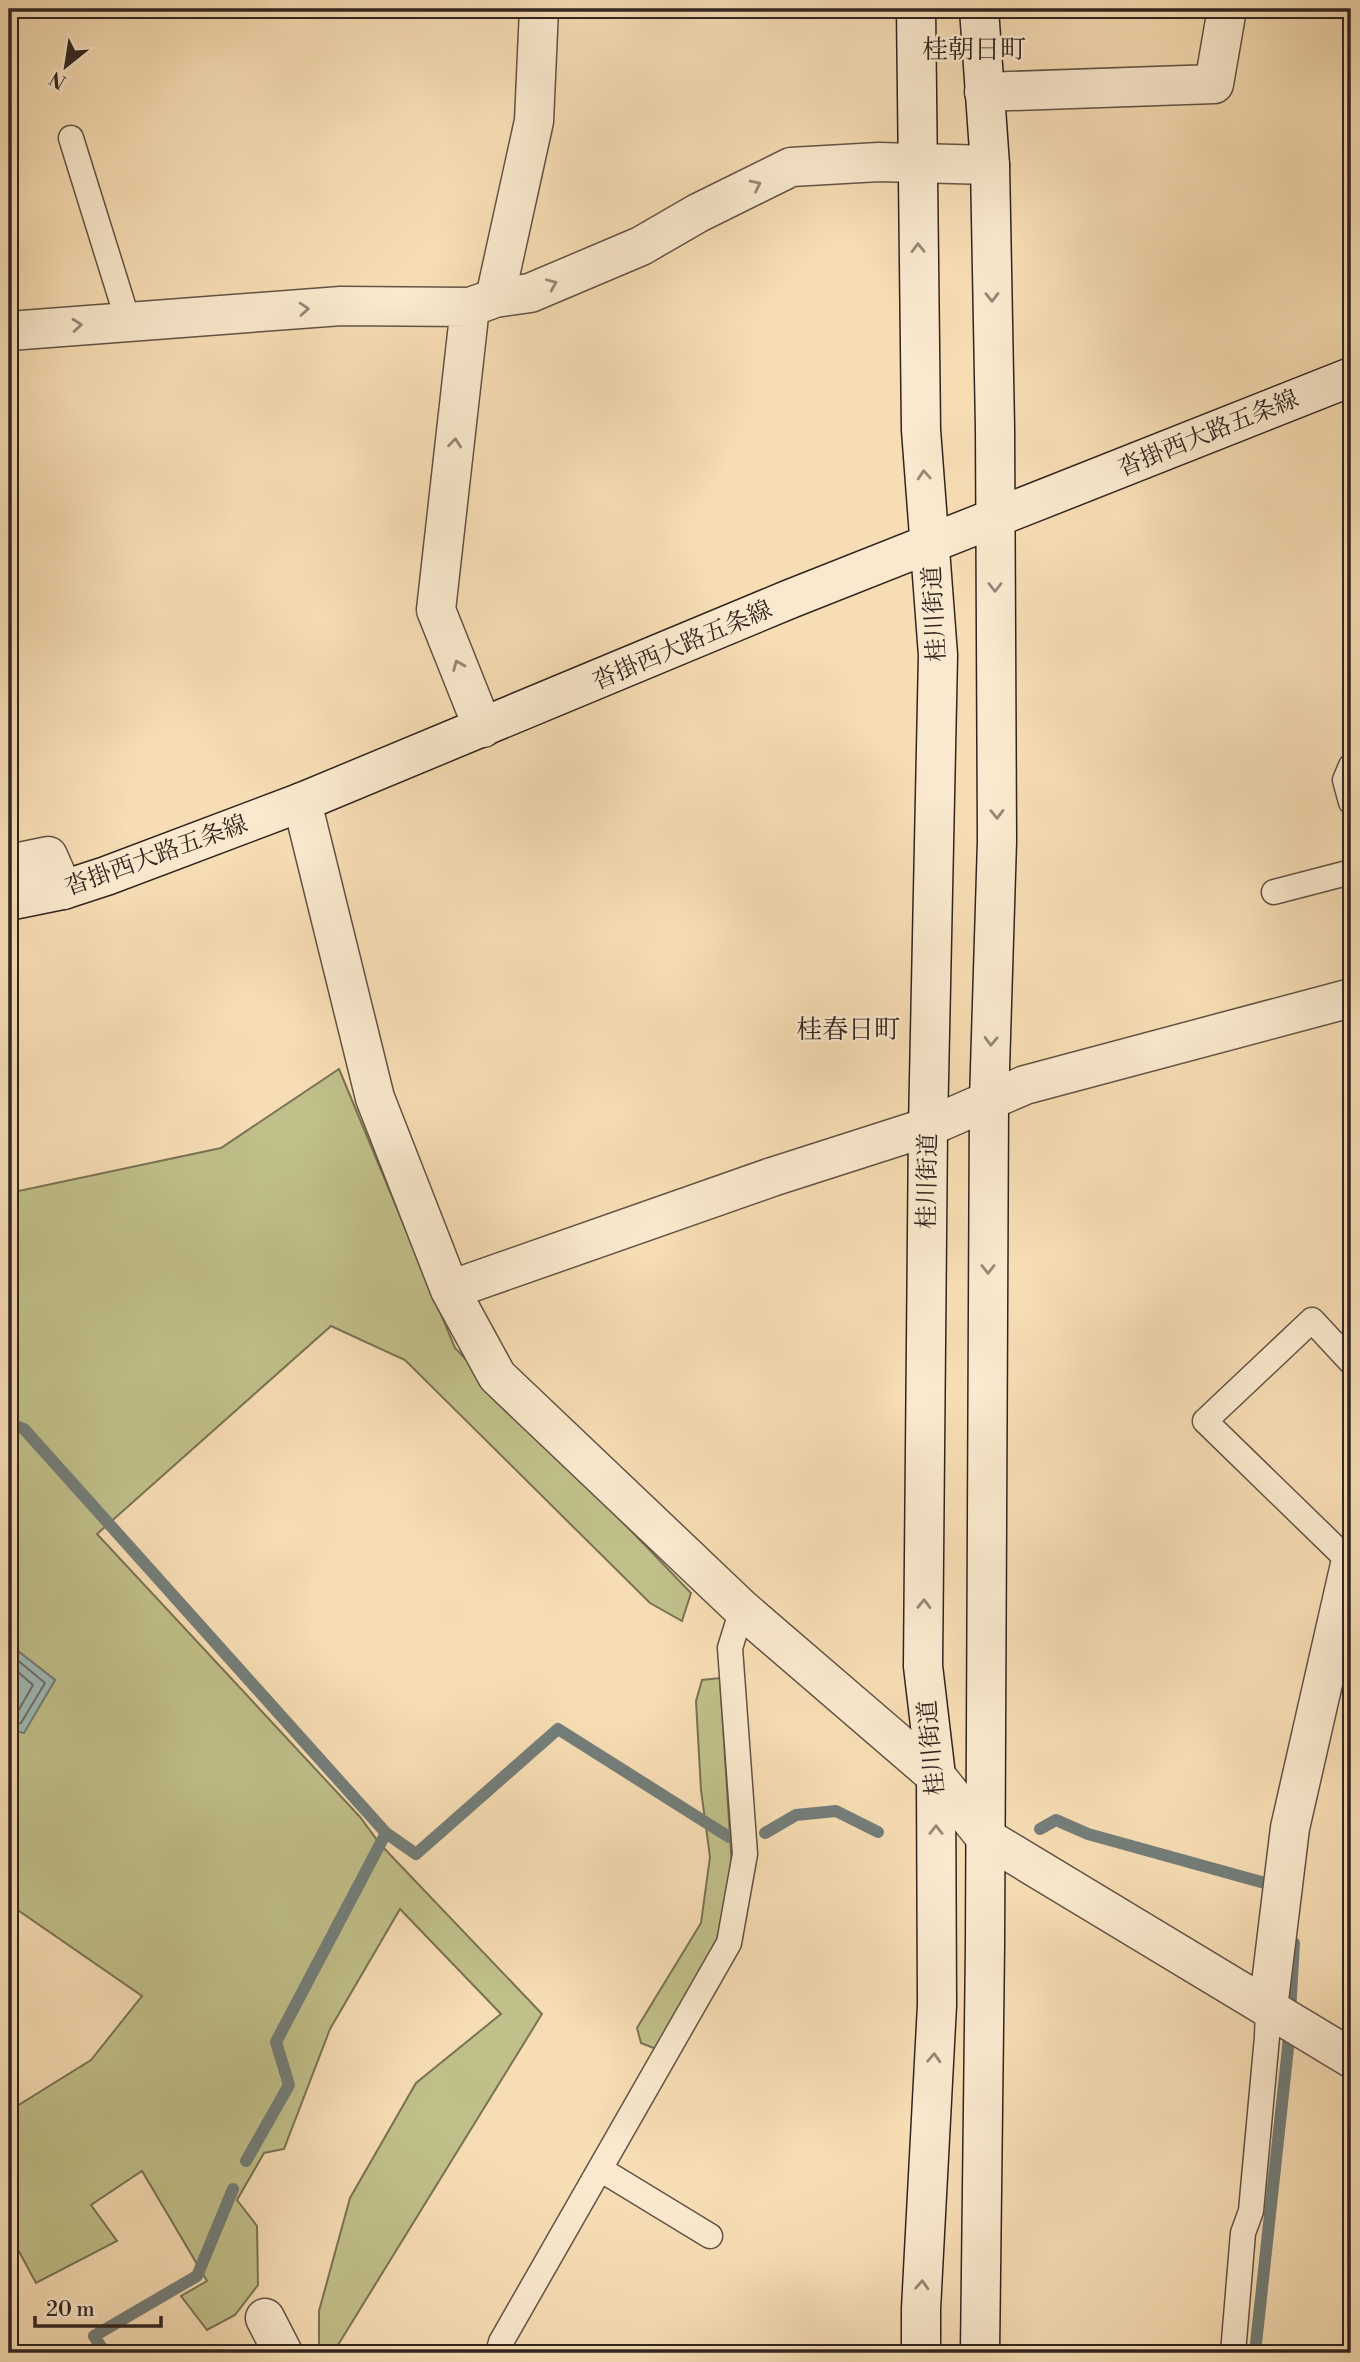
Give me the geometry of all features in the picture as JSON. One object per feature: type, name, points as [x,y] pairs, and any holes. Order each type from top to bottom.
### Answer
[{"type":"street","points":[[483,729],[436,610],[482,303],[534,121],[539,9]]},
{"type":"street","name":"桂川街道","points":[[916,9],[921,430],[938,655],[928,1127],[923,1666],[936,1776],[937,2005],[921,2353]]},
{"type":"street","name":"桂川街道","points":[[979,9],[990,165],[997,841],[989,1101],[980,2353]]},
{"type":"street","points":[[984,92],[1214,84],[1227,9]]},
{"type":"street","points":[[9,331],[341,306],[482,303],[530,293],[641,246],[698,213],[791,167],[879,162],[990,165]]},
{"type":"street","name":"沓掛西大路五条線","points":[[9,901],[63,890],[106,876],[302,802],[930,543],[1351,377]]},
{"type":"street","points":[[302,802],[375,1098],[450,1290],[497,1376],[743,1609],[936,1776],[985,1837],[1351,2058]]},
{"type":"street","points":[[9,864],[48,856],[63,890]]},
{"type":"street","points":[[450,1290],[772,1177],[928,1127],[1025,1085],[1351,998]]},
{"type":"street","points":[[1268,2008],[1290,1828],[1351,1561]]},
{"type":"street","points":[[265,2318],[283,2353]]},
{"type":"lane","points":[[71,138],[128,321]]},
{"type":"lane","points":[[1351,766],[1345,780],[1351,802]]},
{"type":"lane","points":[[1274,892],[1351,872]]},
{"type":"lane","points":[[1351,1362],[1312,1320],[1205,1421],[1351,1561]]},
{"type":"lane","points":[[498,2353],[501,2342],[729,1943],[745,1854],[730,1648],[743,1609]]},
{"type":"lane","points":[[1233,2353],[1243,2233],[1251,2211],[1268,2037],[1268,2008]]},
{"type":"lane","points":[[600,2169],[710,2236]]},
{"type":"shaded area","points":[[339,1069],[455,1348],[691,1593],[682,1621],[650,1603],[405,1360],[331,1326],[97,1534],[360,1817],[380,1844],[542,2014],[333,2353],[319,2353],[319,2311],[350,2198],[416,2083],[501,2014],[400,1909],[330,2029],[284,2149],[264,2153],[237,2200],[257,2226],[258,2285],[235,2315],[207,2330],[181,2296],[207,2281],[142,2171],[91,2205],[117,2241],[36,2283],[9,2233],[9,2111],[91,2060],[142,1996],[9,1904],[9,1730],[24,1732],[55,1680],[9,1644],[9,1193],[221,1148]]},
{"type":"shaded area","points":[[720,1678],[732,1868],[718,1944],[656,2049],[641,2043],[637,2028],[701,1923],[710,1857],[701,1790],[696,1701],[702,1680]]},
{"type":"water","points":[[9,1644],[55,1680],[24,1733],[9,1730]]},
{"type":"waterway","points":[[9,1424],[24,1429],[386,1833],[276,2042],[289,2085],[246,2161]]},
{"type":"waterway","points":[[386,1833],[416,1854],[558,1729],[729,1837]]},
{"type":"waterway","points":[[765,1833],[796,1815],[836,1811],[878,1832]]},
{"type":"waterway","points":[[1040,1829],[1056,1820],[1088,1834],[1279,1887]]},
{"type":"waterway","points":[[1255,2353],[1288,2048],[1294,1943]]},
{"type":"waterway","points":[[105,2353],[94,2336],[197,2276],[233,2189]]},
{"type":"district","name":"桂朝日町","points":[[974,49]]},
{"type":"district","name":"桂春日町","points":[[848,1029]]}]
